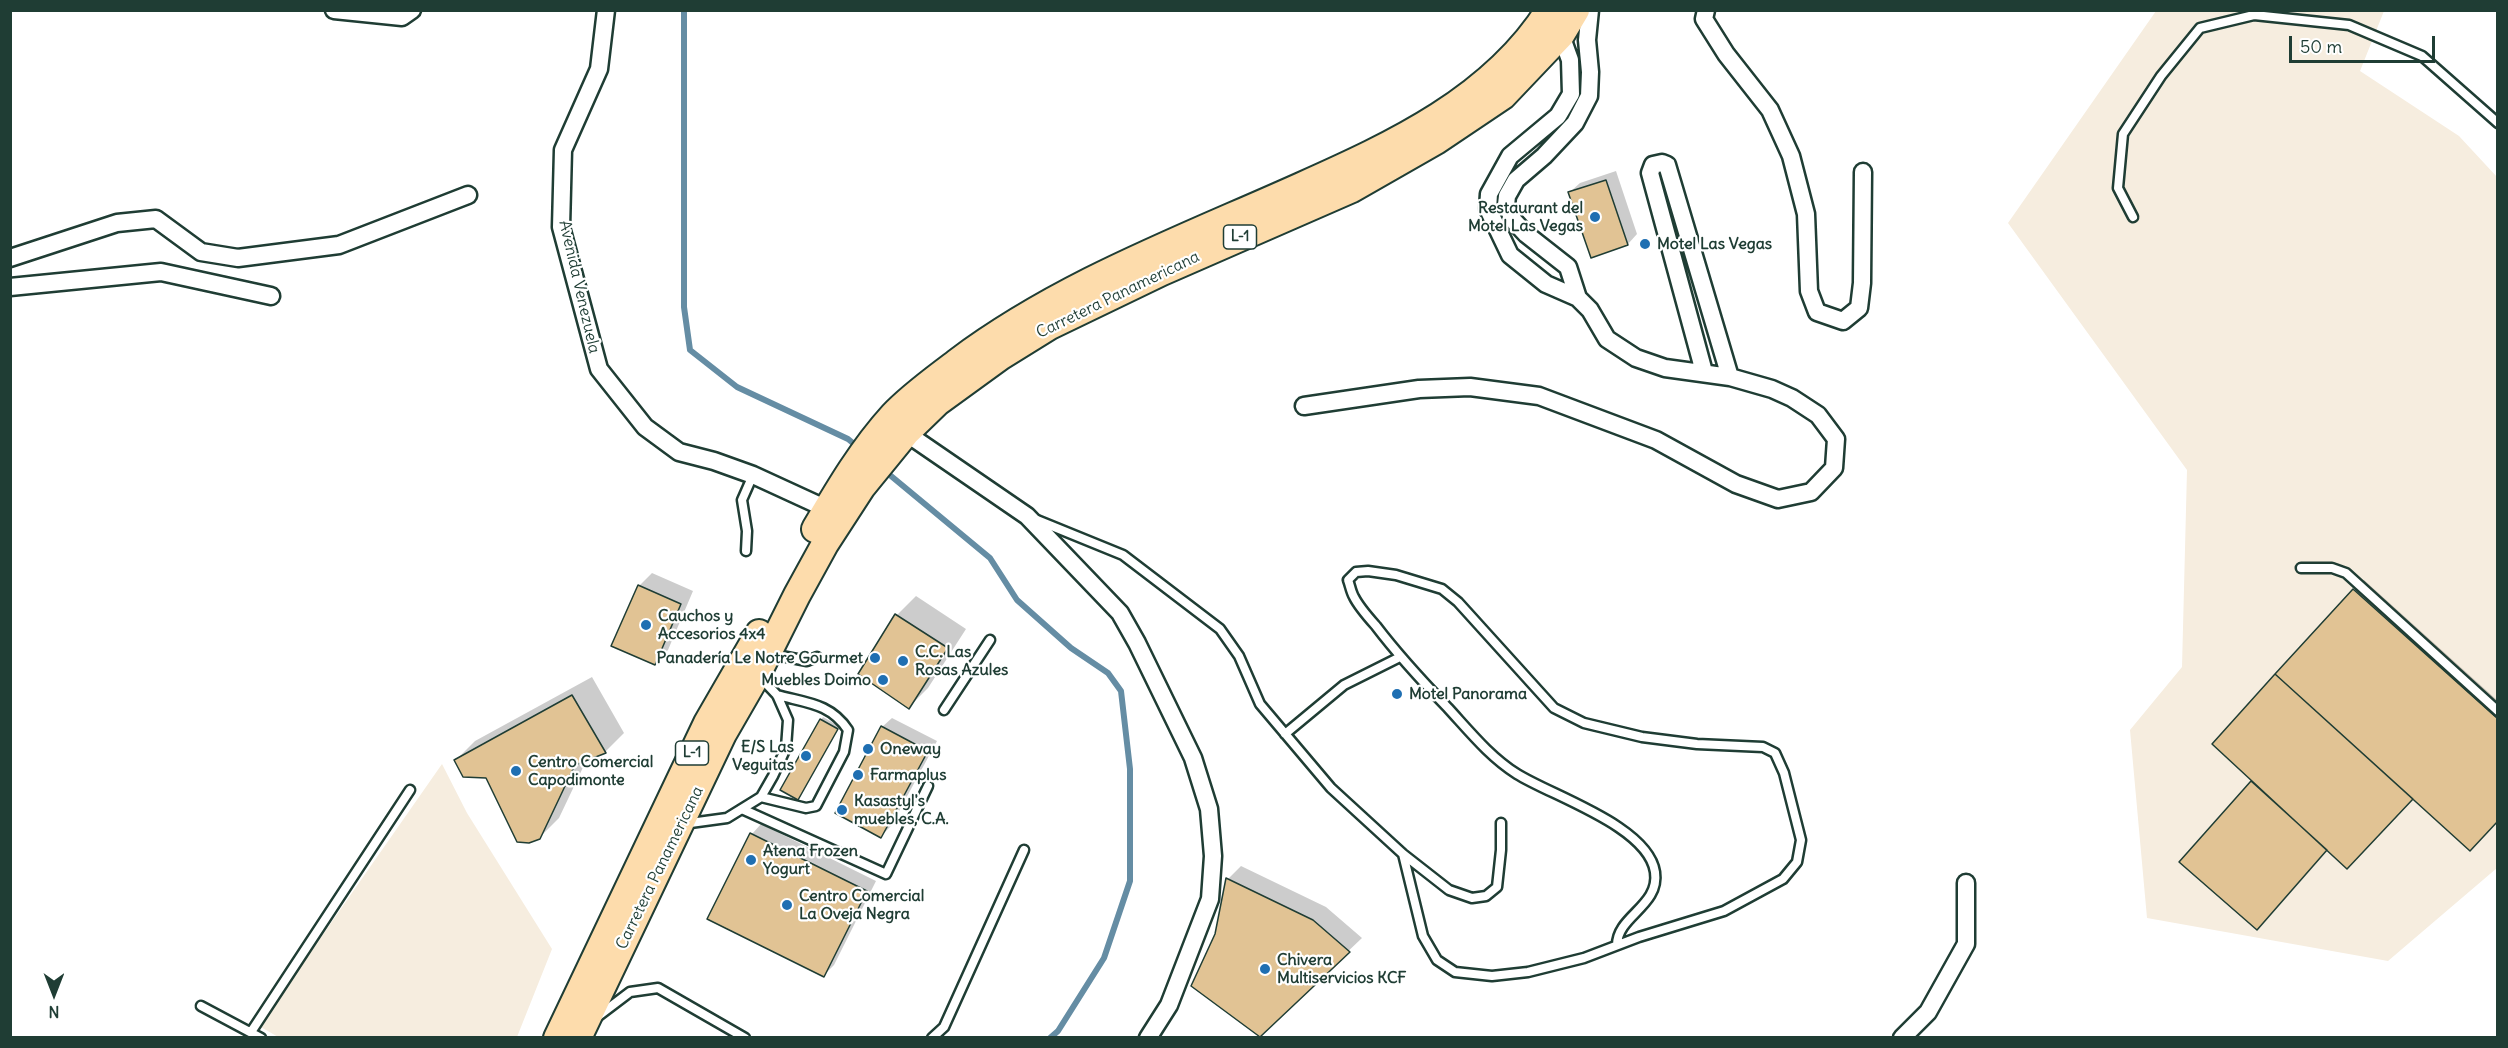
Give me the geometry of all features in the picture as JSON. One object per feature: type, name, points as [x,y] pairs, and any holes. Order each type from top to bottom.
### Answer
[{"type":"main road","name":"Carretera Panamericana","points":[[891,439],[914,395],[980,345],[1026,314],[1076,286],[1328,174],[1422,127],[1503,68],[1537,30],[1549,10]]},
{"type":"main road","name":"Carretera Panamericana","points":[[756,664],[799,557],[827,509],[854,483],[891,439],[1000,357],[1050,326],[1162,272],[1352,189],[1436,141],[1503,96],[1561,35],[1576,10]]},
{"type":"main road","name":"Carretera Panamericana","points":[[580,1033],[670,824],[707,723],[756,664],[825,544],[854,483]]},
{"type":"main road","name":"Carretera Panamericana","points":[[557,1038],[670,824]]},
{"type":"street","points":[[334,10],[402,17],[412,10]]},
{"type":"street","name":"Avenida Venezuela","points":[[606,10],[599,69],[563,150],[561,227],[599,369],[645,427],[679,452],[714,460],[753,475],[827,509]]},
{"type":"street","points":[[1578,298],[1568,267],[1526,234],[1514,221],[1506,205],[1507,196],[1516,180],[1544,156],[1575,123],[1589,96],[1590,72],[1587,40],[1590,10]]},
{"type":"street","points":[[1706,10],[1704,19],[1726,54],[1770,110],[1791,156],[1806,214],[1809,291],[1817,312],[1843,321],[1859,308],[1862,283],[1863,172]]},
{"type":"street","points":[[1304,406],[1429,389],[1470,387],[1539,396],[1656,440],[1736,484],[1778,499],[1811,492],[1834,468],[1836,439],[1818,415],[1792,398],[1730,376],[1665,369],[1636,358],[1607,339],[1590,310],[1578,298],[1546,284],[1510,255],[1488,209],[1489,194],[1510,156],[1558,116],[1570,94],[1570,60],[1561,35]]},
{"type":"street","points":[[1704,372],[1650,173],[1653,165],[1662,163],[1667,165],[1730,376]]},
{"type":"street","points":[[10,258],[117,223],[156,219],[201,252],[238,258],[339,245],[468,195]]},
{"type":"street","points":[[10,287],[161,272],[271,296]]},
{"type":"street","points":[[891,439],[1027,516],[1120,613],[1193,758],[1209,809],[1213,856],[1210,899],[1169,1005],[1148,1038]]},
{"type":"street","points":[[1902,1038],[1928,1012],[1966,944],[1966,883]]},
{"type":"lane","points":[[2133,217],[2118,188],[2123,134],[2161,76],[2200,28],[2254,15],[2349,25],[2422,56],[2498,123]]},
{"type":"lane","points":[[746,551],[747,531],[742,500],[753,475]]},
{"type":"lane","points":[[1027,516],[1123,555],[1220,629],[1239,656],[1260,704],[1331,788],[1403,854],[1449,890],[1472,898],[1486,896],[1497,887],[1501,823]]},
{"type":"lane","points":[[2301,568],[2332,568],[2346,573],[2498,711]]},
{"type":"lane","points":[[1403,854],[1423,936],[1437,960],[1455,972],[1492,976],[1528,972],[1584,958],[1617,945],[1724,911],[1783,879],[1797,862],[1801,840],[1784,773],[1775,753],[1763,747],[1697,744],[1642,737],[1584,723],[1554,708],[1458,602],[1442,588],[1396,575],[1368,571],[1356,572],[1348,580],[1353,596],[1400,657],[1487,751],[1518,775],[1587,808],[1628,834],[1647,854],[1655,870],[1655,888],[1638,912],[1621,929],[1617,945]]},
{"type":"lane","points":[[944,710],[990,640]]},
{"type":"lane","points":[[756,664],[807,661],[817,657]]},
{"type":"lane","points":[[1285,734],[1344,685],[1400,657]]},
{"type":"lane","points":[[670,824],[727,818],[760,797],[786,748],[788,720],[777,695],[756,664]]},
{"type":"lane","points":[[760,797],[806,808],[816,806],[844,752],[848,730],[839,717],[824,707],[777,695]]},
{"type":"lane","points":[[742,809],[886,874],[928,786]]},
{"type":"lane","points":[[251,1032],[410,790]]},
{"type":"lane","points":[[932,1038],[944,1027],[1024,850]]},
{"type":"lane","points":[[580,1033],[630,992],[658,988],[745,1038]]},
{"type":"lane","points":[[201,1006],[261,1038]]},
{"type":"shaded area","points":[[2156,11],[2384,11],[2360,71],[2459,136],[2497,177],[2497,868],[2388,961],[2147,918],[2130,730],[2182,667],[2187,470],[2008,223]]},
{"type":"shaded area","points":[[442,764],[467,813],[552,949],[517,1037],[280,1038],[259,1026]]},
{"type":"building","points":[[1606,180],[1628,245],[1591,258],[1568,192]]},
{"type":"building","name":"Cauchos y Accesorios 4x4","points":[[638,585],[681,604],[655,665],[611,646]]},
{"type":"building","points":[[2353,589],[2498,719],[2498,821],[2470,851],[2275,674]]},
{"type":"building","name":"C.C. Las Rosas Azules","points":[[895,614],[948,648],[909,709],[858,674]]},
{"type":"building","points":[[2275,674],[2413,799],[2347,869],[2212,744]]},
{"type":"building","name":"Centro Comercial Capodimonte","points":[[572,695],[606,753],[575,765],[540,839],[529,843],[517,842],[486,778],[463,777],[454,760]]},
{"type":"building","points":[[820,719],[838,729],[798,800],[780,790]]},
{"type":"building","points":[[881,726],[928,751],[881,838],[835,813]]},
{"type":"building","points":[[2251,781],[2327,850],[2257,930],[2179,862]]},
{"type":"building","name":"Centro Comercial La Oveja Negra","points":[[750,833],[867,891],[824,977],[707,919]]},
{"type":"building","name":"Chivera Multiservicios KCF","points":[[1226,878],[1313,920],[1350,952],[1260,1037],[1191,986],[1215,934]]},
{"type":"waterway","points":[[684,10],[684,307],[690,350],[737,387],[848,439],[859,448]]},
{"type":"waterway","points":[[885,471],[990,558],[1017,600],[1071,648],[1108,673],[1121,691],[1130,769],[1130,881],[1104,958],[1058,1031],[1050,1038]]},
{"type":"place","name":"Restaurant del Motel Las Vegas","points":[[1595,217]]},
{"type":"place","name":"Motel Las Vegas","points":[[1645,244]]},
{"type":"place","name":"Cauchos y Accesorios 4x4","points":[[646,625]]},
{"type":"place","name":"Panadería Le Notre Gourmet","points":[[875,658]]},
{"type":"place","name":"C.C. Las Rosas Azules","points":[[903,661]]},
{"type":"place","name":"Muebles Doimo","points":[[883,680]]},
{"type":"place","name":"Motel Panorama","points":[[1397,694]]},
{"type":"place","name":"Oneway","points":[[868,749]]},
{"type":"place","name":"E/S Las Veguitas","points":[[806,756]]},
{"type":"place","name":"Centro Comercial Capodimonte","points":[[516,771]]},
{"type":"place","name":"Farmaplus","points":[[858,775]]},
{"type":"place","name":"Kasastyl's muebles, C.A.","points":[[842,810]]},
{"type":"place","name":"Atena Frozen Yogurt","points":[[751,860]]},
{"type":"place","name":"Centro Comercial La Oveja Negra","points":[[787,905]]},
{"type":"place","name":"Chivera Multiservicios KCF","points":[[1265,969]]}]
